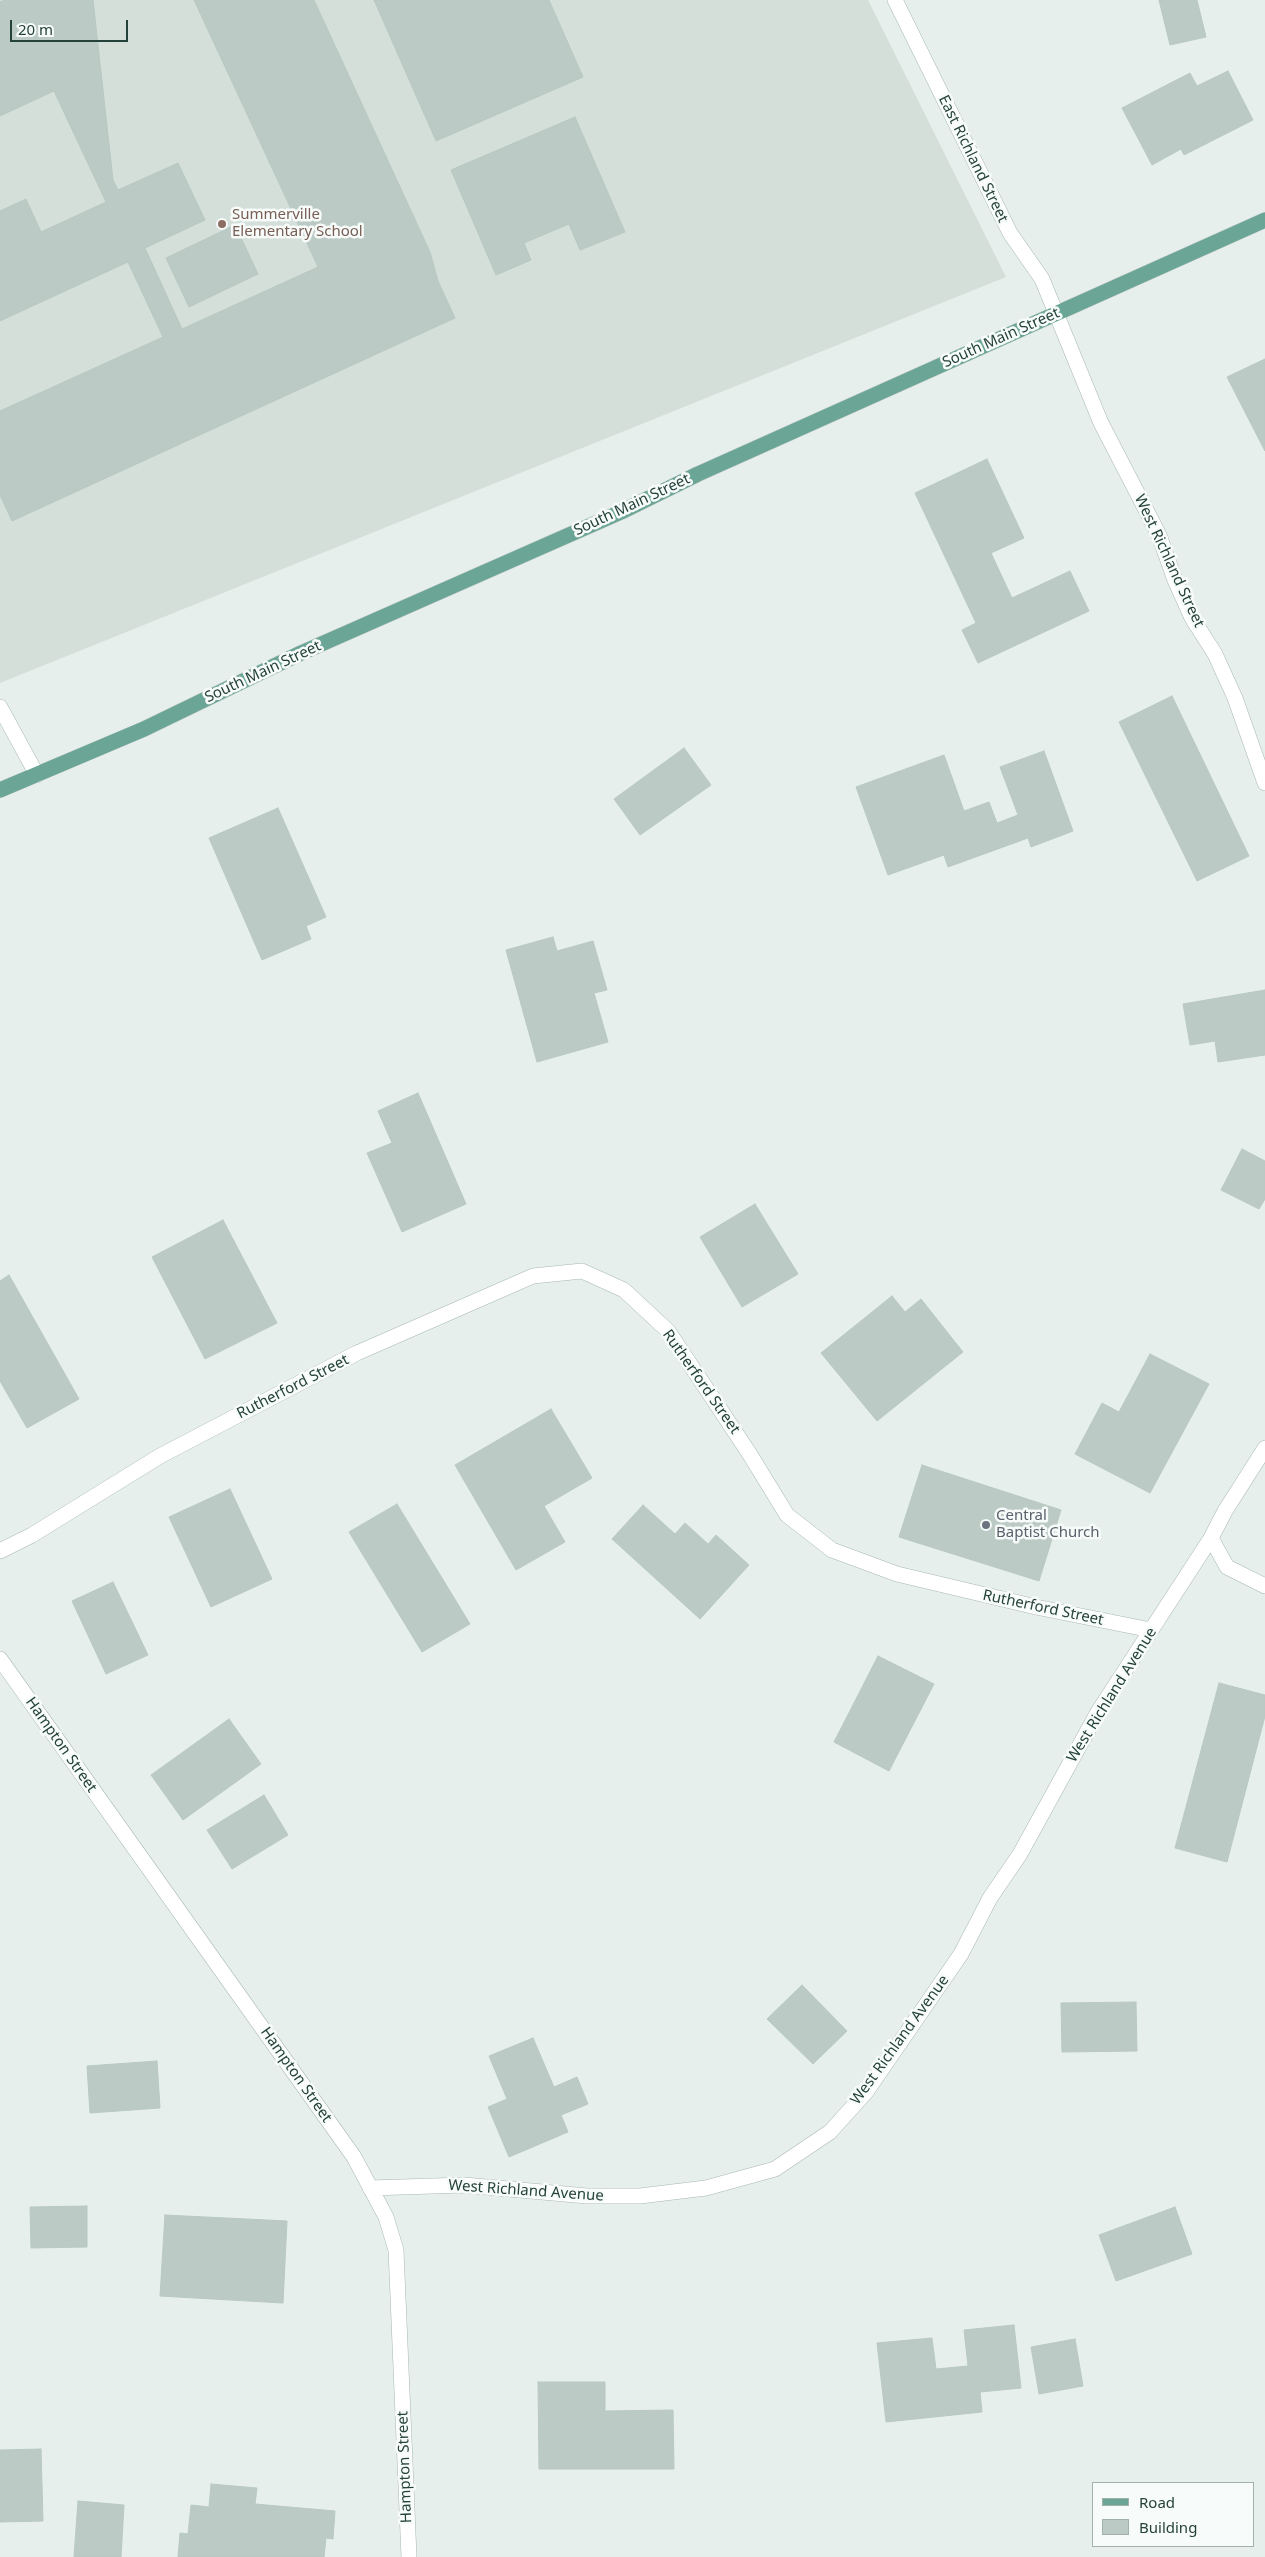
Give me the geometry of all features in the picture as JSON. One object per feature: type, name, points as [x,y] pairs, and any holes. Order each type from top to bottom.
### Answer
[{"type":"main road","name":"South Main Street","points":[[0,790],[144,729],[301,653],[621,512],[698,474],[1265,220]]},
{"type":"street","name":"East Richland Street","points":[[895,0],[1010,233],[1042,279],[1056,314]]},
{"type":"street","name":"West Richland Street","points":[[1056,314],[1102,424],[1160,535],[1175,580],[1189,611],[1215,654],[1234,698],[1265,783]]},
{"type":"street","points":[[0,707],[36,775]]},
{"type":"street","name":"Rutherford Street","points":[[0,1551],[32,1535],[160,1456],[357,1353],[533,1276],[582,1271],[624,1290],[668,1331],[749,1453],[787,1516],[832,1550],[898,1574],[1036,1608],[1151,1630]]},
{"type":"street","points":[[1265,1448],[1225,1511],[1211,1538],[1227,1568],[1265,1586]]},
{"type":"street","name":"West Richland Avenue","points":[[370,2188],[464,2185],[587,2196],[649,2195],[706,2188],[775,2169],[830,2132],[866,2092],[961,1954],[990,1898],[1020,1854],[1098,1712],[1211,1538]]},
{"type":"street","name":"Hampton Street","points":[[0,1658],[354,2156],[386,2217],[396,2250],[409,2557]]},
{"type":"shaded area","points":[[0,0],[868,0],[1006,277],[0,683]]},
{"type":"building","points":[[5,0],[93,0],[113,180],[118,190],[178,163],[205,220],[145,248],[182,329],[318,267],[194,0],[314,0],[430,252],[438,281],[455,318],[12,521],[0,495],[0,411],[163,337],[128,262],[0,321],[0,211],[26,199],[41,232],[106,202],[54,91],[0,116],[0,2]]},
{"type":"building","points":[[374,0],[549,0],[583,77],[436,141]]},
{"type":"building","points":[[1159,0],[1197,0],[1206,37],[1170,45]]},
{"type":"building","points":[[1228,71],[1253,120],[1184,155],[1181,149],[1152,165],[1122,108],[1190,73],[1197,86]]},
{"type":"building","points":[[575,117],[625,232],[580,250],[569,224],[524,243],[531,260],[496,275],[451,170]]},
{"type":"building","points":[[235,225],[258,274],[189,307],[166,258]]},
{"type":"building","points":[[1265,359],[1265,451],[1227,377]]},
{"type":"building","points":[[987,459],[1024,538],[991,553],[1012,598],[1070,571],[1089,611],[978,663],[962,630],[976,623],[915,493]]},
{"type":"building","points":[[1172,696],[1249,856],[1197,881],[1119,722]]},
{"type":"building","points":[[684,748],[711,785],[640,835],[614,799]]},
{"type":"building","points":[[1044,751],[1073,831],[1031,847],[1028,838],[948,867],[944,855],[888,875],[856,787],[944,755],[964,811],[989,802],[997,823],[1018,815],[1000,767]]},
{"type":"building","points":[[278,808],[326,917],[306,926],[311,939],[262,960],[209,838]]},
{"type":"building","points":[[553,937],[557,951],[593,941],[607,990],[594,993],[608,1042],[537,1062],[506,950]]},
{"type":"building","points":[[1265,990],[1265,1055],[1218,1062],[1215,1041],[1190,1045],[1183,1004]]},
{"type":"building","points":[[418,1093],[466,1204],[402,1232],[367,1153],[392,1143],[378,1111]]},
{"type":"building","points":[[1242,1149],[1265,1161],[1265,1199],[1259,1209],[1221,1190]]},
{"type":"building","points":[[755,1204],[798,1274],[742,1307],[700,1237]]},
{"type":"building","points":[[223,1220],[277,1323],[205,1359],[152,1257]]},
{"type":"building","points":[[9,1275],[79,1399],[27,1428],[0,1381],[0,1281]]},
{"type":"building","points":[[892,1296],[905,1312],[921,1299],[963,1352],[877,1421],[821,1353]]},
{"type":"building","points":[[1150,1354],[1209,1384],[1150,1493],[1075,1454],[1102,1403],[1119,1412]]},
{"type":"building","points":[[551,1409],[592,1478],[544,1506],[565,1542],[516,1570],[455,1465]]},
{"type":"building","points":[[922,1465],[1061,1510],[1039,1581],[899,1537]]},
{"type":"building","points":[[230,1489],[272,1579],[211,1607],[169,1517]]},
{"type":"building","points":[[397,1504],[470,1624],[422,1652],[349,1532]]},
{"type":"building","points":[[643,1505],[675,1534],[685,1523],[708,1544],[716,1535],[749,1565],[700,1619],[612,1539]]},
{"type":"building","points":[[113,1582],[148,1655],[106,1674],[72,1601]]},
{"type":"building","points":[[878,1656],[934,1684],[889,1771],[834,1742]]},
{"type":"building","points":[[1219,1683],[1265,1695],[1265,1716],[1227,1862],[1175,1848]]},
{"type":"building","points":[[229,1719],[261,1764],[183,1820],[151,1775]]},
{"type":"building","points":[[264,1795],[288,1835],[232,1869],[207,1830]]},
{"type":"building","points":[[802,1985],[847,2031],[813,2064],[767,2019]]},
{"type":"building","points":[[1136,2002],[1137,2051],[1062,2052],[1061,2003]]},
{"type":"building","points":[[533,2038],[554,2087],[577,2077],[588,2104],[561,2115],[568,2132],[509,2157],[488,2107],[507,2099],[489,2056]]},
{"type":"building","points":[[157,2061],[160,2108],[90,2113],[87,2066]]},
{"type":"building","points":[[87,2206],[87,2247],[31,2248],[30,2207]]},
{"type":"building","points":[[1175,2207],[1192,2254],[1116,2281],[1099,2235]]},
{"type":"building","points":[[165,2215],[287,2221],[283,2303],[160,2296]]},
{"type":"building","points":[[1014,2325],[1021,2388],[980,2392],[982,2412],[886,2422],[877,2343],[932,2338],[936,2369],[968,2366],[964,2330]]},
{"type":"building","points":[[1075,2339],[1083,2386],[1039,2394],[1031,2347]]},
{"type":"building","points":[[538,2382],[605,2382],[605,2411],[673,2410],[674,2469],[539,2469]]},
{"type":"building","points":[[41,2449],[43,2521],[0,2522],[0,2450]]},
{"type":"building","points":[[211,2484],[257,2488],[255,2504],[335,2511],[333,2539],[326,2538],[324,2557],[178,2557],[180,2533],[188,2534],[191,2505],[209,2507]]},
{"type":"building","points":[[78,2501],[124,2505],[121,2557],[74,2557]]},
{"type":"place","name":"Summerville Elementary School","points":[[222,224]]},
{"type":"place","name":"Central Baptist Church","points":[[986,1525]]}]
